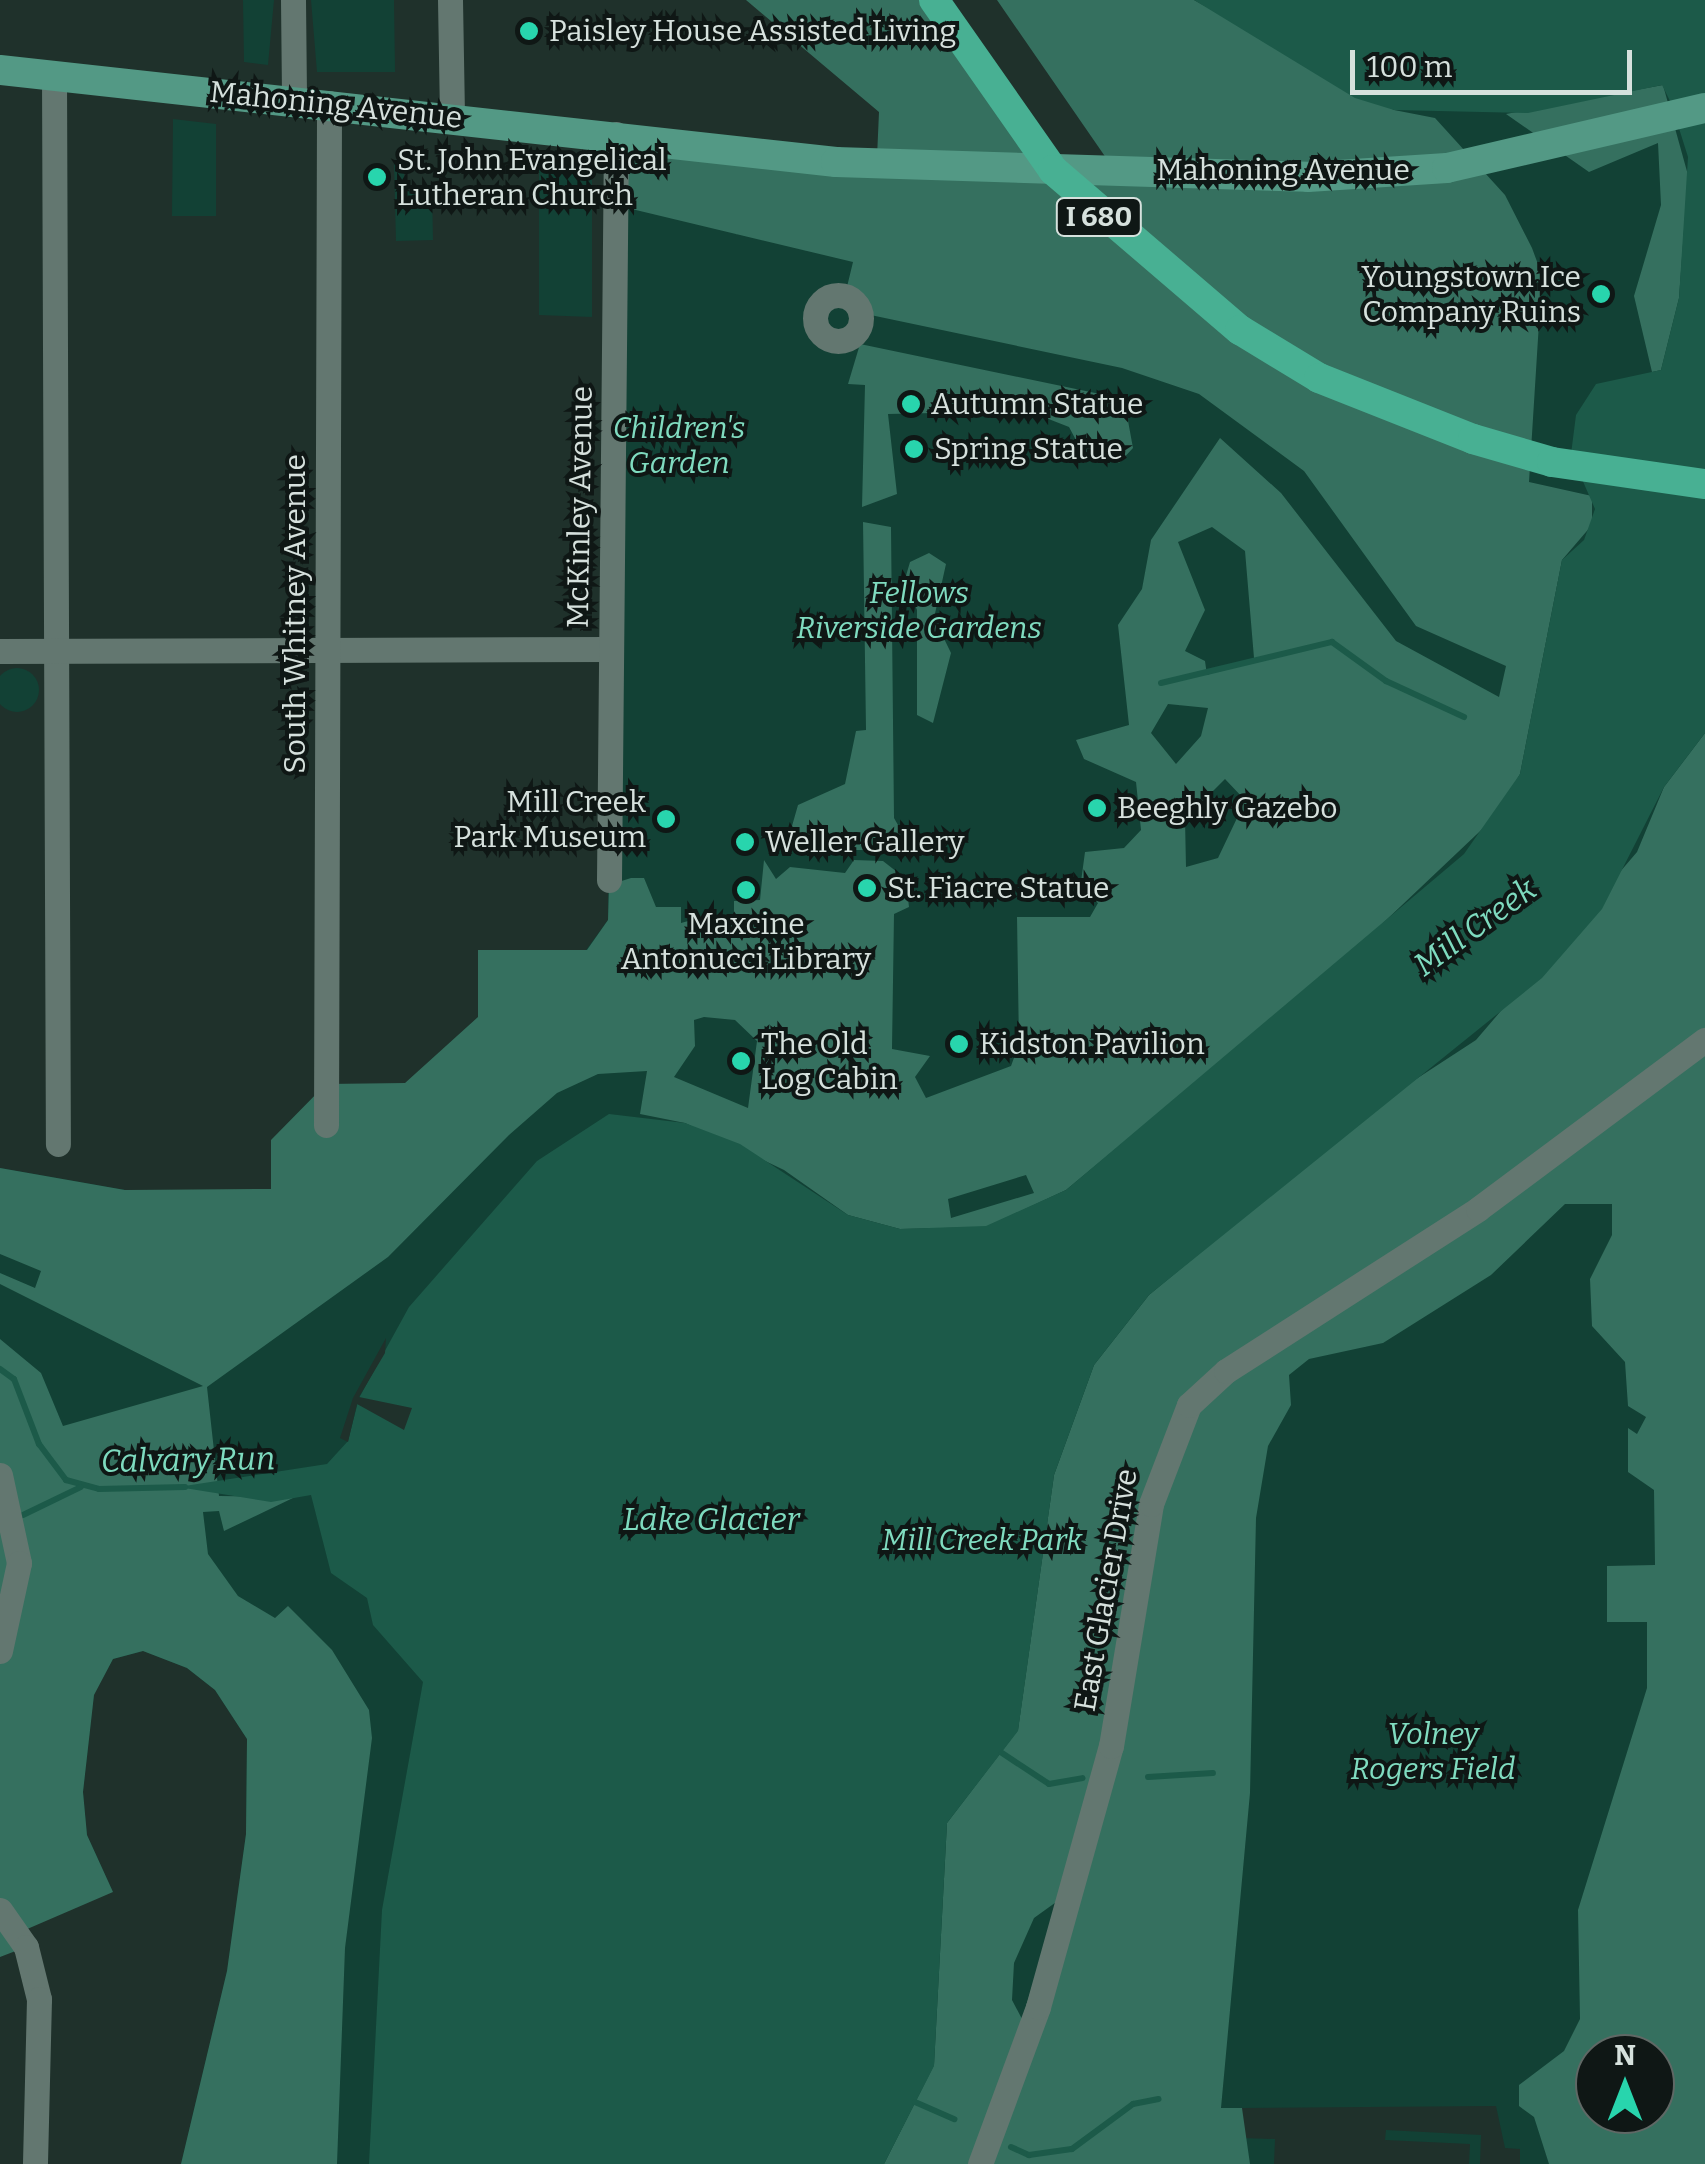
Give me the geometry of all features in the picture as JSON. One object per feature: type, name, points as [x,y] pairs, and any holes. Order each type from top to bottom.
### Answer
[{"type":"highway","name":"I 680","points":[[934,0],[1015,122],[1101,219],[1240,330],[1318,378],[1552,462],[1705,484]]},
{"type":"main road","name":"Mahoning Avenue","points":[[0,70],[672,140],[720,152],[1368,175],[1529,153],[1705,108]]},
{"type":"street","points":[[293,0],[294,100]]},
{"type":"street","points":[[450,0],[452,117]]},
{"type":"street","points":[[54,76],[58,1144]]},
{"type":"street","name":"South Whitney Avenue","points":[[326,1125],[329,104]]},
{"type":"street","name":"McKinley Avenue","points":[[609,880],[616,134]]},
{"type":"street","points":[[0,652],[611,649]]},
{"type":"street","name":"East Glacier Drive","points":[[980,2164],[1038,2007],[1111,1746],[1151,1504],[1189,1405],[1226,1371],[1478,1209],[1705,1040]]},
{"type":"street","points":[[0,1474],[18,1564],[0,1651]]},
{"type":"street","points":[[0,1910],[26,1948],[39,1998],[35,2164]]},
{"type":"green space","points":[[243,0],[274,0],[268,65],[244,62]]},
{"type":"green space","points":[[311,0],[394,0],[395,72],[317,72]]},
{"type":"green space","points":[[746,0],[934,0],[1050,166],[1113,168],[997,0],[1194,0],[1394,110],[1435,118],[1505,195],[1542,275],[1529,482],[1592,496],[1592,525],[1562,560],[1520,774],[1495,817],[1344,960],[1066,1190],[986,1227],[900,1229],[848,1215],[784,1170],[685,1123],[640,1114],[647,1071],[598,1074],[557,1093],[509,1135],[388,1257],[207,1387],[219,1496],[295,1497],[224,1531],[219,1511],[203,1512],[208,1554],[238,1596],[275,1618],[288,1606],[332,1650],[369,1710],[372,1738],[345,1948],[337,2164],[181,2164],[227,1971],[246,1834],[247,1739],[215,1690],[187,1668],[143,1651],[113,1659],[94,1695],[83,1792],[87,1835],[113,1892],[18,1933],[26,1947],[0,1957],[0,1339],[41,1373],[63,1426],[203,1386],[0,1284],[0,1273],[35,1288],[41,1271],[0,1254],[0,1168],[125,1190],[271,1189],[271,1140],[326,1084],[405,1083],[478,1017],[478,950],[587,950],[608,920],[609,885],[631,878],[644,878],[656,907],[681,907],[681,923],[699,918],[699,928],[715,928],[715,920],[734,920],[734,901],[760,900],[764,860],[776,879],[790,867],[845,873],[854,860],[883,861],[906,879],[909,907],[894,914],[892,1049],[930,1056],[915,1077],[926,1098],[1011,1066],[1019,1044],[1017,917],[1090,917],[1098,903],[1080,889],[1085,852],[1124,848],[1141,830],[1136,782],[1084,759],[1076,740],[1129,725],[1118,625],[1142,589],[1151,540],[1220,438],[1281,493],[1396,641],[1499,697],[1506,666],[1416,626],[1304,471],[1199,394],[1122,368],[861,313],[845,295],[853,262],[615,205],[616,134],[877,157],[879,112]],"holes":[[[1212,527],[1245,551],[1254,658],[1207,675],[1205,661],[1185,651],[1205,610],[1178,542]],[[1168,704],[1208,708],[1201,736],[1176,764],[1151,733]],[[1225,779],[1243,798],[1218,858],[1186,867],[1185,819]],[[704,1017],[735,1020],[757,1041],[748,1108],[674,1077],[695,1046],[694,1020]],[[1026,1175],[1034,1193],[951,1218],[948,1199]]]},
{"type":"green space","name":"Mill Creek Park","points":[[1194,0],[1233,26],[1528,113],[1705,71],[1705,2164],[1520,2164],[1520,2149],[1505,2148],[1496,2106],[1242,2108],[1241,2138],[1275,2139],[1274,2164],[181,2164],[227,1971],[246,1834],[247,1739],[215,1690],[187,1668],[143,1651],[113,1659],[94,1694],[83,1792],[87,1835],[113,1892],[0,1872],[0,1168],[125,1190],[272,1190],[561,984],[608,920],[616,134],[1113,168]]},
{"type":"green space","points":[[1663,85],[1688,175],[1679,298],[1661,370],[1652,372],[1634,296],[1661,205],[1658,143],[1589,172],[1506,114]]},
{"type":"green space","points":[[173,119],[216,124],[216,216],[172,216]]},
{"type":"green space","points":[[539,156],[592,171],[592,317],[539,315]]},
{"type":"green space","points":[[394,163],[404,163],[404,190],[432,190],[433,240],[396,241]]},
{"type":"green space","points":[[860,344],[1124,399],[1133,448],[1119,463],[1093,449],[1085,463],[1068,454],[1077,442],[1069,427],[977,391],[979,412],[888,414],[897,494],[862,507],[865,385],[848,384]]},
{"type":"green space","points":[[863,522],[891,527],[894,818],[902,832],[883,850],[854,850],[845,835],[797,841],[790,833],[798,805],[845,784],[856,731],[866,730]]},
{"type":"green space","name":"Fellows Riverside Gardens","points":[[929,553],[946,564],[934,618],[951,653],[933,723],[917,715],[917,610],[905,579],[910,562]]},
{"type":"green space","points":[[17,668],[32,675],[39,690],[32,705],[17,712],[2,705],[-5,690],[2,675]]},
{"type":"green space","points":[[1705,733],[1705,2164],[1549,2164],[1534,2117],[1519,2106],[1519,2085],[1564,2051],[1580,2019],[1578,1910],[1647,1688],[1647,1622],[1607,1622],[1607,1566],[1655,1565],[1654,1490],[1628,1472],[1628,1428],[1637,1434],[1646,1417],[1628,1406],[1625,1362],[1592,1326],[1590,1279],[1612,1235],[1612,1204],[1565,1204],[1491,1275],[1383,1343],[1309,1359],[1289,1375],[1291,1405],[1268,1446],[1256,1518],[1250,1793],[1221,2108],[1242,2108],[1250,2164],[884,2164],[934,2065],[947,1823],[1018,1730],[1054,1475],[1094,1365],[1149,1295],[1387,1098],[1476,1040],[1637,852],[1664,787]],"holes":[[[1059,1900],[1022,2019],[1012,2000],[1014,1963],[1034,1918]]]},
{"type":"green space","points":[[1386,2130],[1481,2135],[1480,2164],[1469,2164],[1470,2144],[1385,2140]]},
{"type":"water","name":"Lake Glacier","points":[[1194,0],[1705,0],[1705,733],[1664,787],[1602,909],[1542,978],[1149,1295],[1094,1365],[1054,1475],[1018,1731],[947,1823],[934,2066],[884,2164],[369,2164],[382,1910],[423,1682],[373,1625],[367,1598],[331,1573],[311,1495],[271,1502],[178,1487],[327,1464],[348,1441],[359,1398],[409,1307],[537,1161],[609,1114],[685,1123],[740,1144],[848,1215],[900,1229],[986,1226],[1066,1190],[1464,854],[1520,774],[1562,560],[1584,540],[1595,509],[1571,454],[1576,415],[1596,384],[1661,370],[1679,298],[1688,157],[1671,103],[1662,85],[1528,113],[1394,110],[1355,98]]},
{"type":"pier","points":[[386,1338],[385,1353],[359,1397],[412,1408],[404,1430],[357,1404],[348,1442],[340,1438],[353,1398]]},
{"type":"waterway","points":[[1161,683],[1332,642],[1386,681],[1464,717]]},
{"type":"waterway","name":"Calvary Run","points":[[0,1369],[14,1379],[39,1444],[66,1480],[99,1489],[185,1487]]},
{"type":"waterway","points":[[23,1515],[81,1487]]},
{"type":"waterway","points":[[1002,1753],[1049,1784],[1082,1778]]},
{"type":"waterway","points":[[1148,1777],[1213,1773]]},
{"type":"waterway","points":[[1011,2147],[1029,2155],[1072,2149],[1133,2104],[1159,2099]]},
{"type":"waterway","points":[[915,2102],[954,2119]]},
{"type":"place","name":"Paisley House Assisted Living","points":[[529,31]]},
{"type":"place","name":"St. John Evangelical Lutheran Church","points":[[377,177]]},
{"type":"place","name":"Youngstown Ice Company Ruins","points":[[1601,294]]},
{"type":"place","name":"Autumn Statue","points":[[911,404]]},
{"type":"place","name":"Spring Statue","points":[[914,449]]},
{"type":"place","name":"Beeghly Gazebo","points":[[1097,808]]},
{"type":"place","name":"Mill Creek Park Museum","points":[[666,819]]},
{"type":"place","name":"Weller Gallery","points":[[745,842]]},
{"type":"place","name":"St. Fiacre Statue","points":[[867,888]]},
{"type":"place","name":"Maxcine Antonucci Library","points":[[746,890]]},
{"type":"place","name":"Kidston Pavilion","points":[[959,1044]]},
{"type":"place","name":"The Old Log Cabin","points":[[741,1061]]},
{"type":"park label","name":"Children's Garden","points":[[679,445]]},
{"type":"park label","name":"Volney Rogers Field","points":[[1433,1751]]},
{"type":"water label","name":"Mill Creek","points":[[1475,927]]}]
